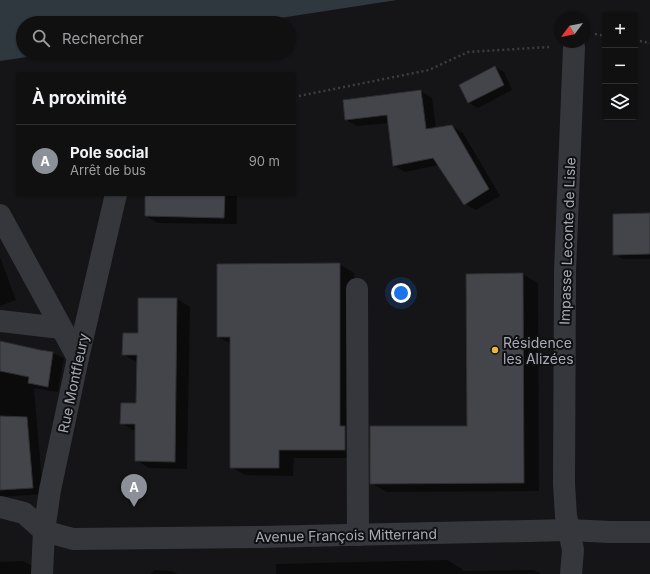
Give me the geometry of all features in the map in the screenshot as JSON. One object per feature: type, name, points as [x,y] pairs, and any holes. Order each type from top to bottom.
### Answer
[{"type":"street","name":"Impasse Leconte de Lisle","points":[[571,574],[573,550],[566,516],[564,484],[565,271],[574,48]]},
{"type":"street","name":"Rue Montfleury","points":[[42,574],[44,531],[50,490],[78,358],[116,196]]},
{"type":"street","points":[[0,215],[78,358]]},
{"type":"street","points":[[357,290],[358,535]]},
{"type":"street","points":[[0,321],[61,328]]},
{"type":"street","points":[[0,507],[24,513],[44,531]]},
{"type":"street","name":"Avenue François Mitterrand","points":[[44,531],[73,539],[569,530],[650,532]]},
{"type":"path","points":[[638,41],[650,43]]},
{"type":"path","points":[[296,97],[429,70],[468,52],[554,47]]},
{"type":"shaded area","points":[[0,0],[397,0],[293,16],[16,16],[16,59],[0,61]]},
{"type":"building","points":[[495,66],[504,85],[468,103],[459,85]]},
{"type":"building","points":[[421,90],[426,129],[452,125],[489,189],[464,205],[433,158],[393,166],[387,115],[345,120],[343,100]]},
{"type":"building","points":[[145,196],[225,196],[224,218],[145,216]]},
{"type":"building","points":[[650,213],[650,254],[613,255],[613,214]]},
{"type":"building","points":[[340,263],[340,426],[345,426],[345,450],[279,450],[279,468],[230,468],[230,337],[217,337],[217,264]]},
{"type":"building","name":"Résidence les Alizées","points":[[523,273],[524,483],[370,484],[370,426],[467,426],[466,274]]},
{"type":"building","points":[[138,298],[177,298],[175,462],[135,461],[135,424],[120,424],[121,403],[136,403],[137,355],[122,355],[123,333],[138,333]]},
{"type":"building","points":[[0,341],[53,352],[48,387],[28,383],[29,377],[0,371]]},
{"type":"building","points":[[0,416],[27,417],[33,488],[0,490]]},
{"type":"place","name":"Résidence les Alizées","points":[[495,350]]},
{"type":"place","name":"Pole social","points":[[134,507]]}]
